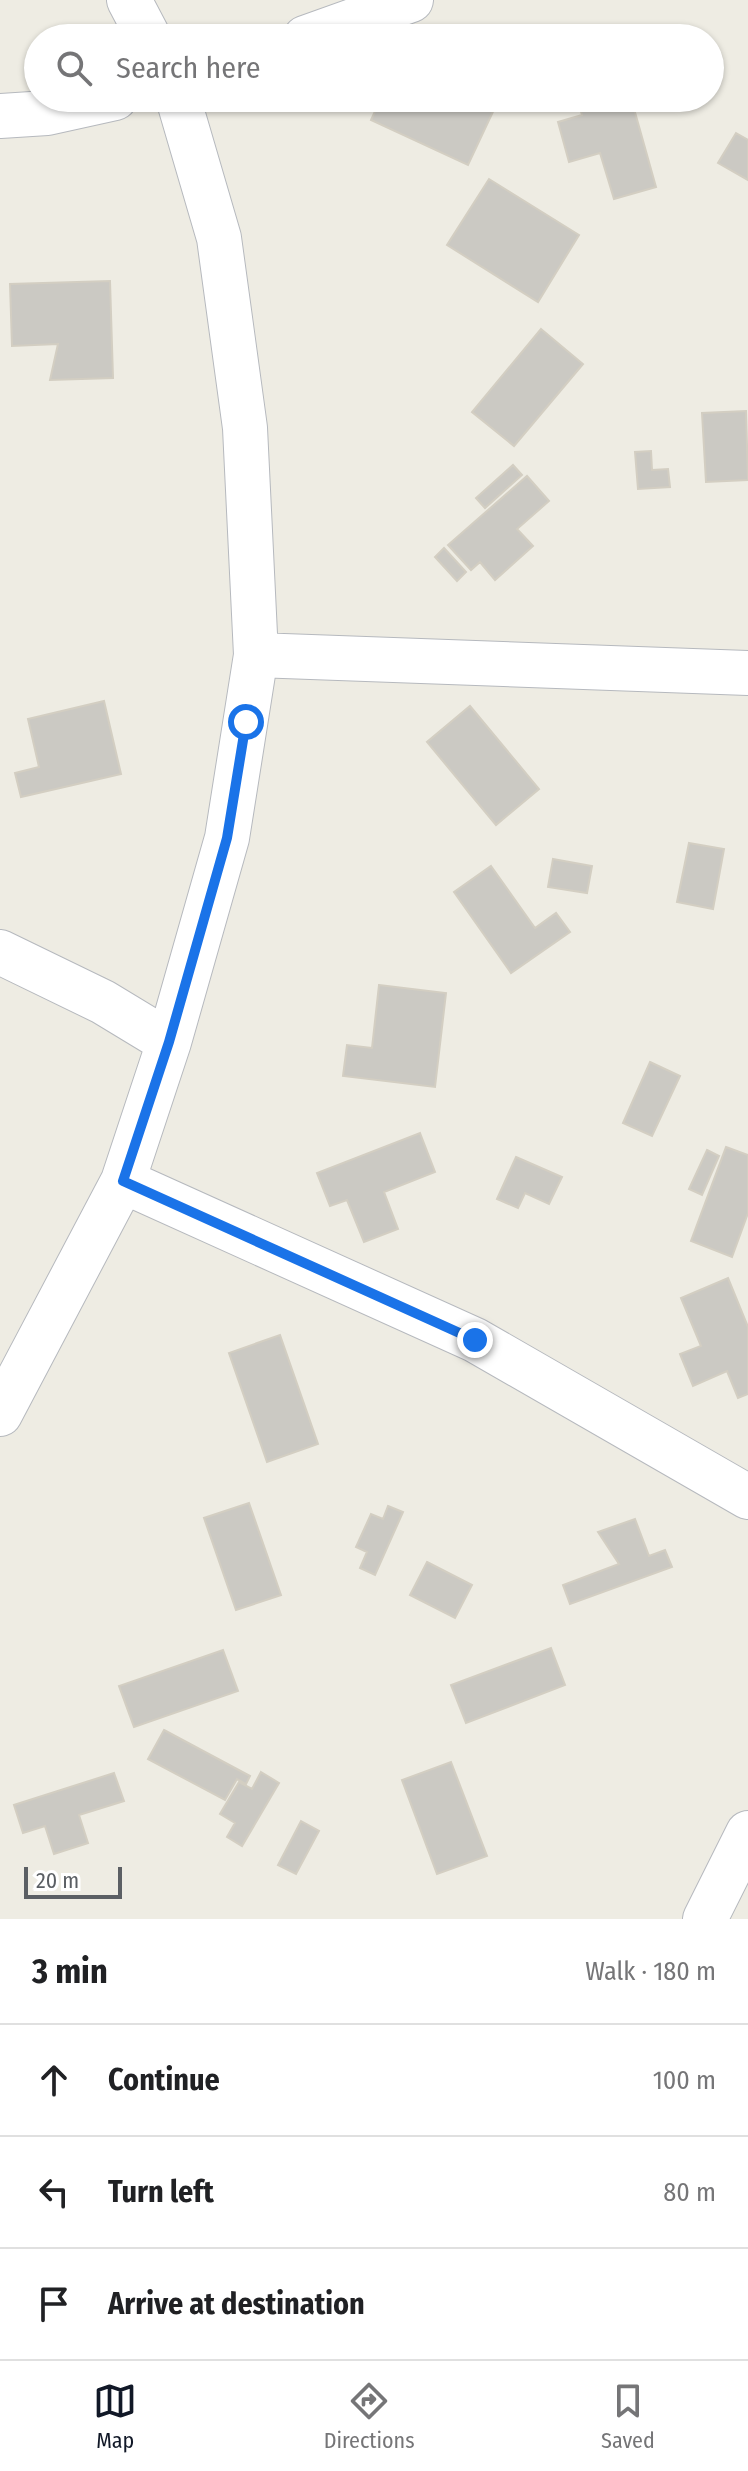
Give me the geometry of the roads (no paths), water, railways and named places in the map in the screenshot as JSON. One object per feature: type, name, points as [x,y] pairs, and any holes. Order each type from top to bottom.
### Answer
[{"type":"street","points":[[129,0],[142,24]]},
{"type":"street","points":[[344,24],[411,0]]},
{"type":"street","points":[[0,116],[52,112]]},
{"type":"street","points":[[0,1414],[123,1181],[169,1042],[227,838],[256,655],[245,428],[219,238],[182,112]]},
{"type":"street","points":[[256,655],[748,673]]},
{"type":"street","points":[[0,952],[103,1002],[169,1042]]},
{"type":"street","points":[[123,1181],[475,1340],[748,1497]]},
{"type":"street","points":[[705,1919],[748,1833]]}]
